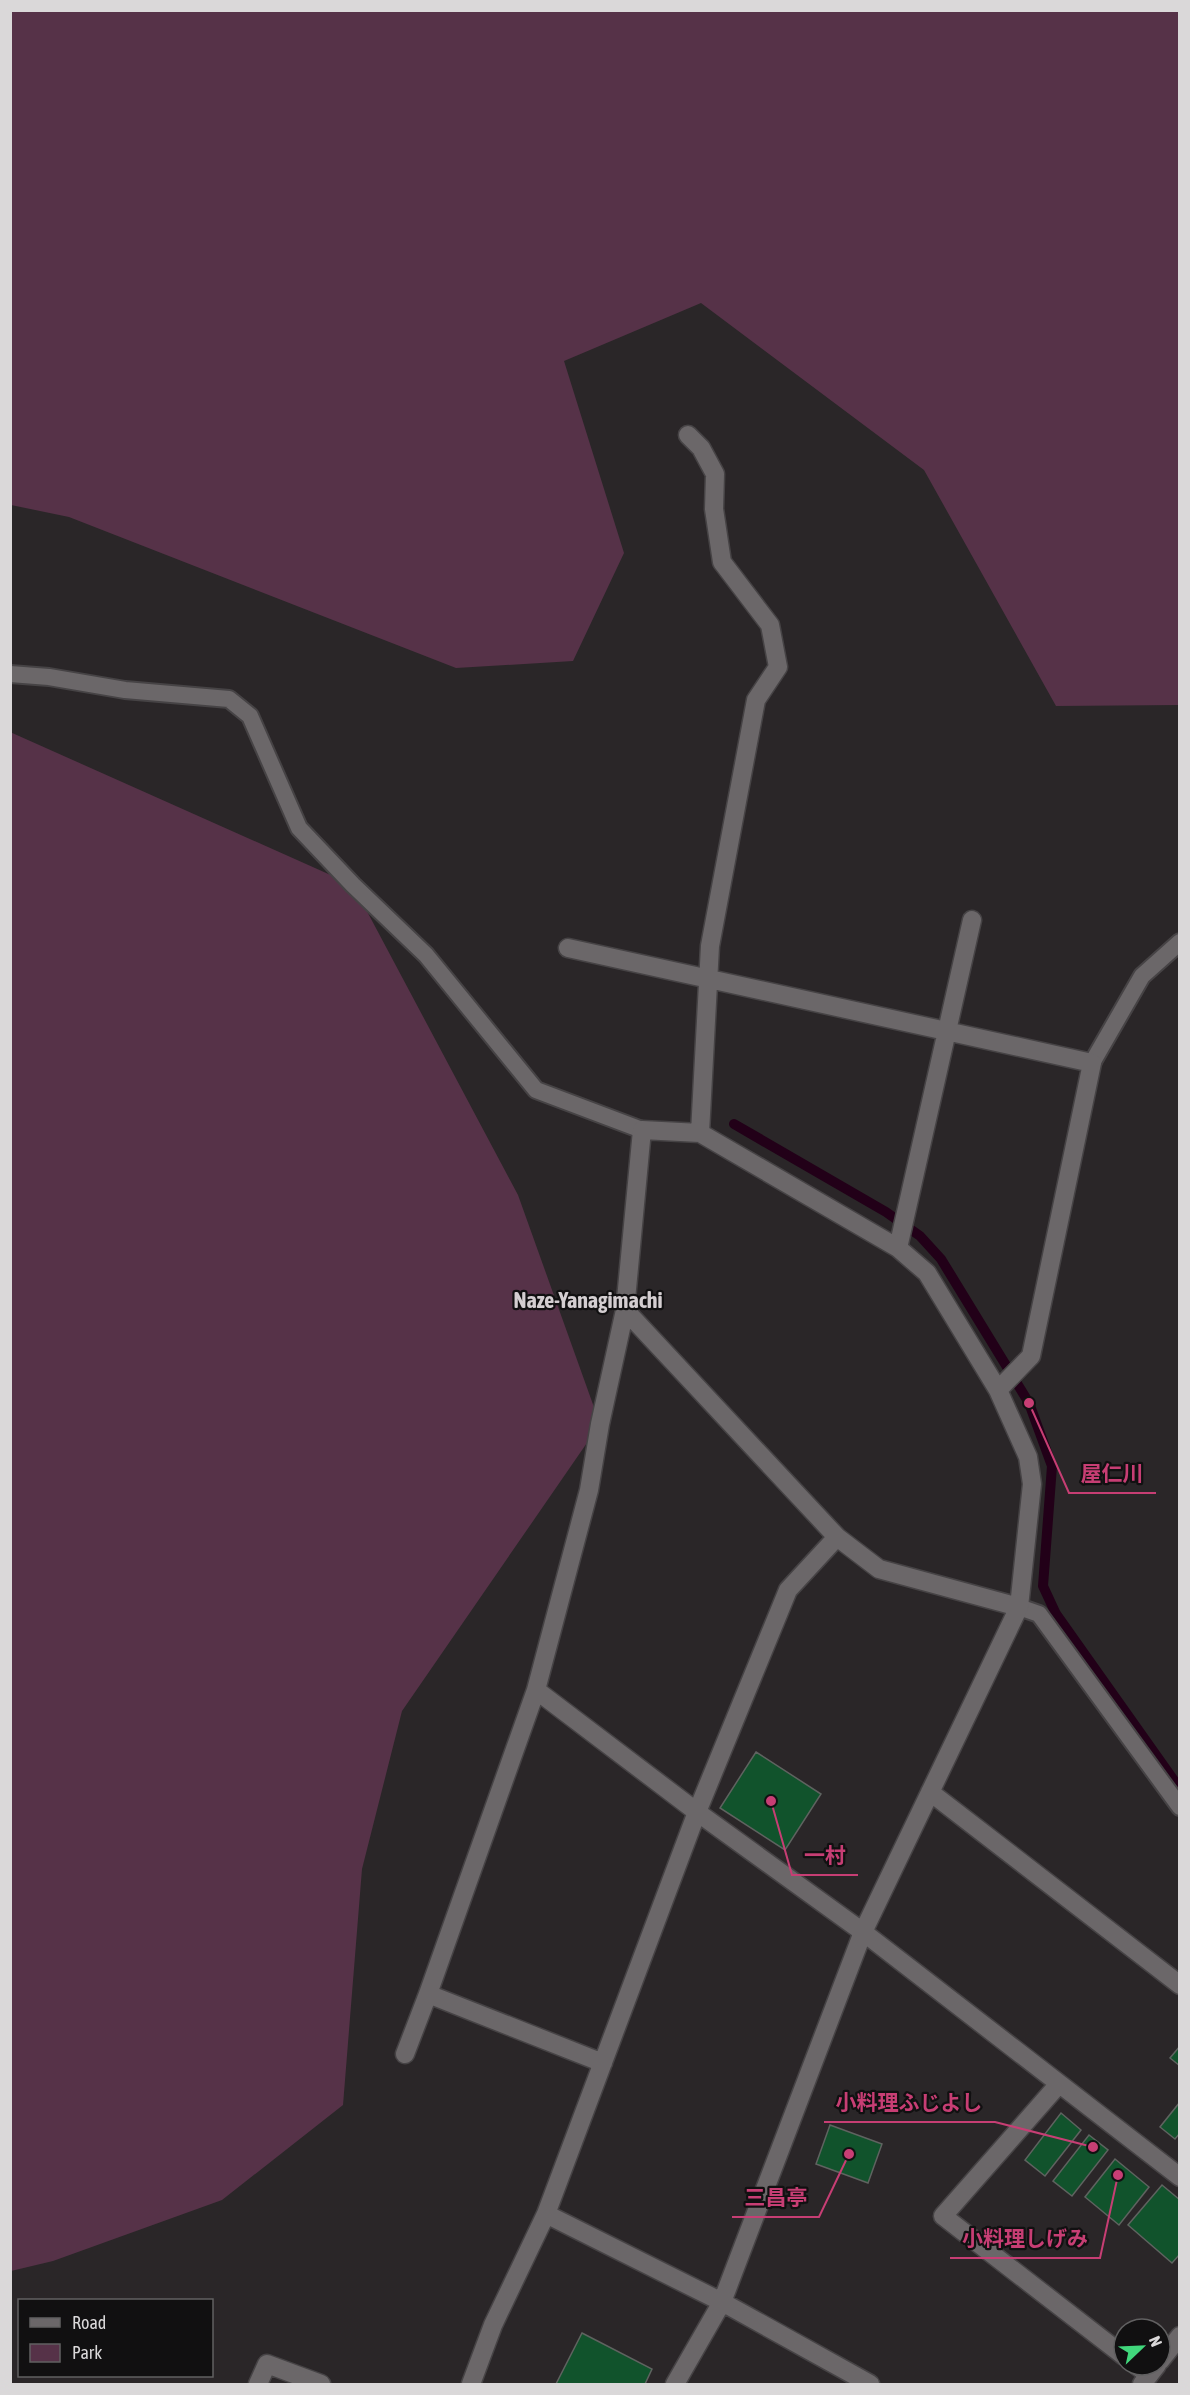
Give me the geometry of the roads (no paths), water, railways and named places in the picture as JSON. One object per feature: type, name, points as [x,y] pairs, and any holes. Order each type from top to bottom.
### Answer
[{"type":"street","points":[[688,435],[701,448],[715,474],[714,509],[722,562],[770,625],[778,667],[756,700],[710,946],[700,1133]]},
{"type":"street","points":[[898,1248],[972,920]]},
{"type":"street","points":[[568,948],[1092,1063],[1030,1356],[1009,1378]]},
{"type":"street","points":[[405,2054],[536,1690],[589,1490],[600,1424],[625,1310],[642,1130],[700,1133],[898,1248],[927,1272],[1009,1378],[1028,1457],[1032,1484],[1019,1607],[863,1932],[722,2302],[675,2385]]},
{"type":"street","points":[[625,1310],[837,1537],[879,1569],[1019,1607]]},
{"type":"street","points":[[471,2385],[493,2325],[546,2214],[697,1812],[788,1590],[837,1537]]},
{"type":"street","points":[[536,1690],[697,1812],[863,1932],[1179,2177]]},
{"type":"street","points":[[930,1792],[1179,1985]]},
{"type":"street","points":[[428,1994],[603,2063]]},
{"type":"street","points":[[1058,2085],[943,2216],[1112,2347]]},
{"type":"street","points":[[546,2214],[722,2302],[858,2382]]},
{"type":"street","points":[[258,2385],[267,2364],[321,2385]]},
{"type":"lane","points":[[10,674],[49,677],[125,690],[229,699],[250,716],[299,828],[353,885],[426,955],[536,1090],[642,1130]]},
{"type":"lane","points":[[1092,1063],[1142,976],[1179,942]]},
{"type":"lane","points":[[1019,1607],[1039,1614],[1179,1807]]},
{"type":"waterway","points":[[734,1124],[886,1212],[920,1236],[941,1259],[1029,1403],[1052,1466],[1043,1586],[1056,1614],[1180,1789]]},
{"type":"place","name":"屋仁川","points":[[1029,1403]]},
{"type":"place","name":"一村","points":[[771,1801]]},
{"type":"place","name":"小料理ふじよし","points":[[1093,2147]]},
{"type":"place","name":"三昌亭","points":[[849,2154]]},
{"type":"place","name":"小料理しげみ","points":[[1118,2175]]},
{"type":"district","name":"Naze-Yanagimachi","points":[[588,1300]]}]
